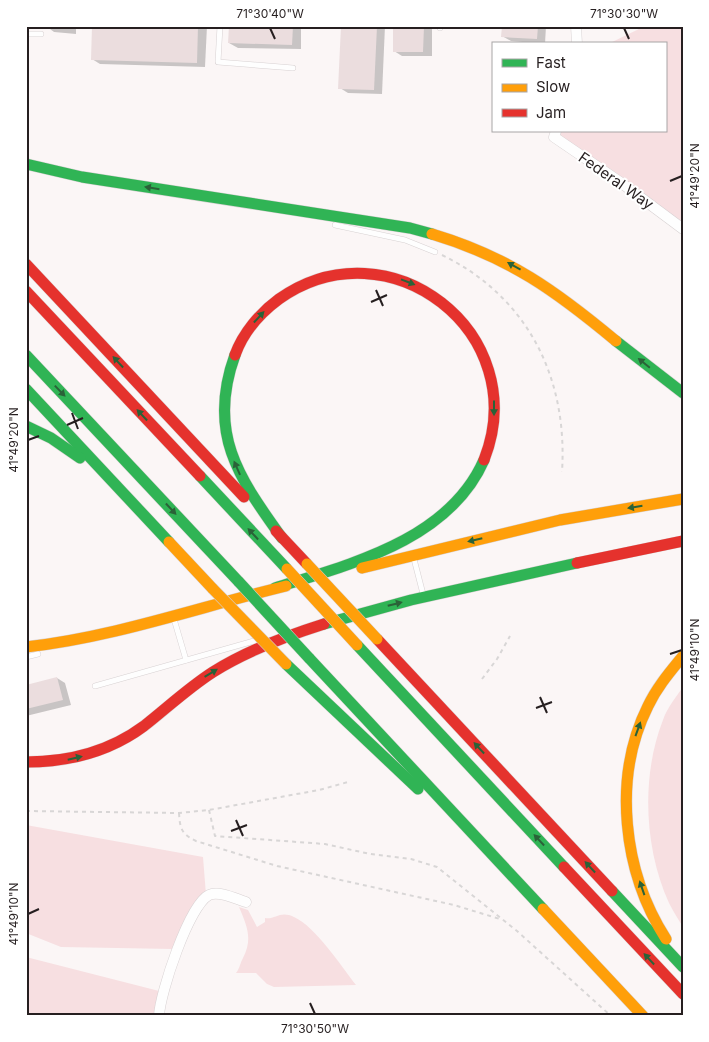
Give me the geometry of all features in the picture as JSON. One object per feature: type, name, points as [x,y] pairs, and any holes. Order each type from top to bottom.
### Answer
[{"type":"highway","points":[[26,164],[82,177],[410,228],[477,248],[524,272],[553,291],[683,393]]},
{"type":"highway","points":[[26,264],[683,966]]},
{"type":"highway","points":[[275,588],[356,561],[424,528],[455,504],[469,488],[480,470],[489,448],[494,424],[494,398],[490,372],[480,347],[466,324],[446,304],[428,292],[403,280],[378,274],[355,273],[327,277],[300,286],[279,299],[261,315],[244,336],[233,358],[226,383],[223,409],[225,434],[232,458],[244,483],[282,538]]},
{"type":"highway","points":[[26,291],[683,994]]},
{"type":"highway","points":[[26,355],[643,1016]]},
{"type":"highway","points":[[26,389],[213,589],[286,664],[395,768],[504,866]]},
{"type":"highway","points":[[26,426],[51,438],[74,453],[143,514]]},
{"type":"highway","points":[[26,646],[80,641],[275,588],[569,518],[683,499]]},
{"type":"highway","points":[[26,762],[55,761],[106,748],[136,731],[189,688],[228,664],[287,636],[371,610],[424,597],[683,541]]},
{"type":"highway","points":[[683,656],[663,679],[640,722],[628,767],[626,801],[631,850],[644,895],[662,932],[683,961]]},
{"type":"street","points":[[576,26],[576,42]]},
{"type":"street","name":"Federal Way","points":[[556,132],[554,137],[620,182],[683,229]]},
{"type":"street","points":[[159,1016],[162,996],[174,956],[203,899],[210,894],[218,894],[246,902]]},
{"type":"lane","points":[[220,26],[218,62],[293,68]]},
{"type":"lane","points":[[26,34],[41,34]]},
{"type":"lane","points":[[186,193],[303,218]]},
{"type":"lane","points":[[332,224],[405,240],[436,252]]},
{"type":"lane","points":[[413,555],[424,597]]},
{"type":"lane","points":[[95,686],[371,610]]},
{"type":"lane","points":[[173,616],[186,660]]},
{"type":"lane","points":[[53,650],[115,632]]},
{"type":"lane","points":[[26,657],[44,652]]},
{"type":"path","points":[[436,252],[460,266],[495,292],[516,313],[536,343],[547,364],[559,403],[562,431],[562,472]]},
{"type":"path","points":[[482,679],[510,636]]},
{"type":"path","points":[[26,812],[179,813],[209,810],[319,790],[348,782]]},
{"type":"path","points":[[209,810],[215,836],[325,844],[370,854],[424,862],[437,867],[502,919],[611,1016]]},
{"type":"path","points":[[179,813],[182,831],[187,837],[196,841],[277,866],[454,905],[502,919]]},
{"type":"shaded area","points":[[649,26],[683,26],[683,228],[556,137],[556,132],[666,132],[666,42],[612,42]]},
{"type":"shaded area","points":[[683,687],[683,927],[669,903],[654,859],[648,812],[651,764],[656,742],[667,711]]},
{"type":"shaded area","points":[[26,825],[203,857],[206,895],[173,949],[61,947],[26,933]]},
{"type":"shaded area","points":[[239,907],[248,910],[257,927],[265,922],[265,918],[285,914],[302,922],[328,948],[356,985],[274,987],[267,984],[256,973],[236,973],[248,945],[248,932]]},
{"type":"shaded area","points":[[26,957],[163,992],[159,1016],[26,1016]]},
{"type":"building","points":[[92,26],[198,26],[197,63],[91,60]]},
{"type":"building","points":[[229,26],[293,26],[292,45],[228,43]]},
{"type":"building","points":[[341,26],[377,26],[374,90],[338,89]]},
{"type":"building","points":[[393,26],[424,26],[423,52],[393,52]]},
{"type":"building","points":[[502,26],[538,26],[537,39],[501,37]]},
{"type":"building","points":[[57,677],[63,700],[26,709],[26,685]]},
{"type":"traffic: fast","points":[[26,164],[82,177],[410,228],[432,234]]},
{"type":"traffic: fast","points":[[616,341],[683,393]]},
{"type":"traffic: fast","points":[[26,355],[239,582]]},
{"type":"traffic: fast","points":[[235,355],[227,382],[224,408],[226,431],[240,474],[282,538]]},
{"type":"traffic: fast","points":[[26,389],[169,542]]},
{"type":"traffic: fast","points":[[26,426],[51,438],[80,458]]},
{"type":"traffic: fast","points":[[275,588],[365,558],[395,545],[423,529],[447,510],[468,487],[484,460]]},
{"type":"traffic: fast","points":[[200,476],[287,569]]},
{"type":"traffic: fast","points":[[324,624],[411,600],[577,563]]},
{"type":"traffic: fast","points":[[239,582],[309,658]]},
{"type":"traffic: fast","points":[[357,645],[564,867]]},
{"type":"traffic: fast","points":[[309,658],[543,909]]},
{"type":"traffic: fast","points":[[286,664],[418,789]]},
{"type":"traffic: fast","points":[[612,891],[683,967]]},
{"type":"traffic: slow","points":[[432,234],[485,253],[530,277],[573,306],[616,341]]},
{"type":"traffic: slow","points":[[362,568],[560,520],[683,499]]},
{"type":"traffic: slow","points":[[169,542],[213,589]]},
{"type":"traffic: slow","points":[[307,564],[377,639]]},
{"type":"traffic: slow","points":[[287,569],[357,645]]},
{"type":"traffic: slow","points":[[26,647],[124,629],[286,586]]},
{"type":"traffic: slow","points":[[213,589],[286,664]]},
{"type":"traffic: slow","points":[[666,939],[651,913],[632,855],[627,824],[627,794],[630,763],[637,734],[648,706],[660,686],[683,656]]},
{"type":"traffic: slow","points":[[543,909],[643,1016]]},
{"type":"traffic: jam","points":[[26,264],[244,497]]},
{"type":"traffic: jam","points":[[235,355],[247,331],[272,305],[279,299],[321,278],[364,273],[405,282],[441,303],[470,333],[489,370],[494,413],[484,460]]},
{"type":"traffic: jam","points":[[26,291],[200,476]]},
{"type":"traffic: jam","points":[[276,531],[307,564]]},
{"type":"traffic: jam","points":[[577,563],[683,541]]},
{"type":"traffic: jam","points":[[26,762],[58,760],[88,754],[117,743],[144,726],[195,685],[226,664],[267,644],[324,624]]},
{"type":"traffic: jam","points":[[377,639],[612,891]]},
{"type":"traffic: jam","points":[[564,867],[683,994]]}]
